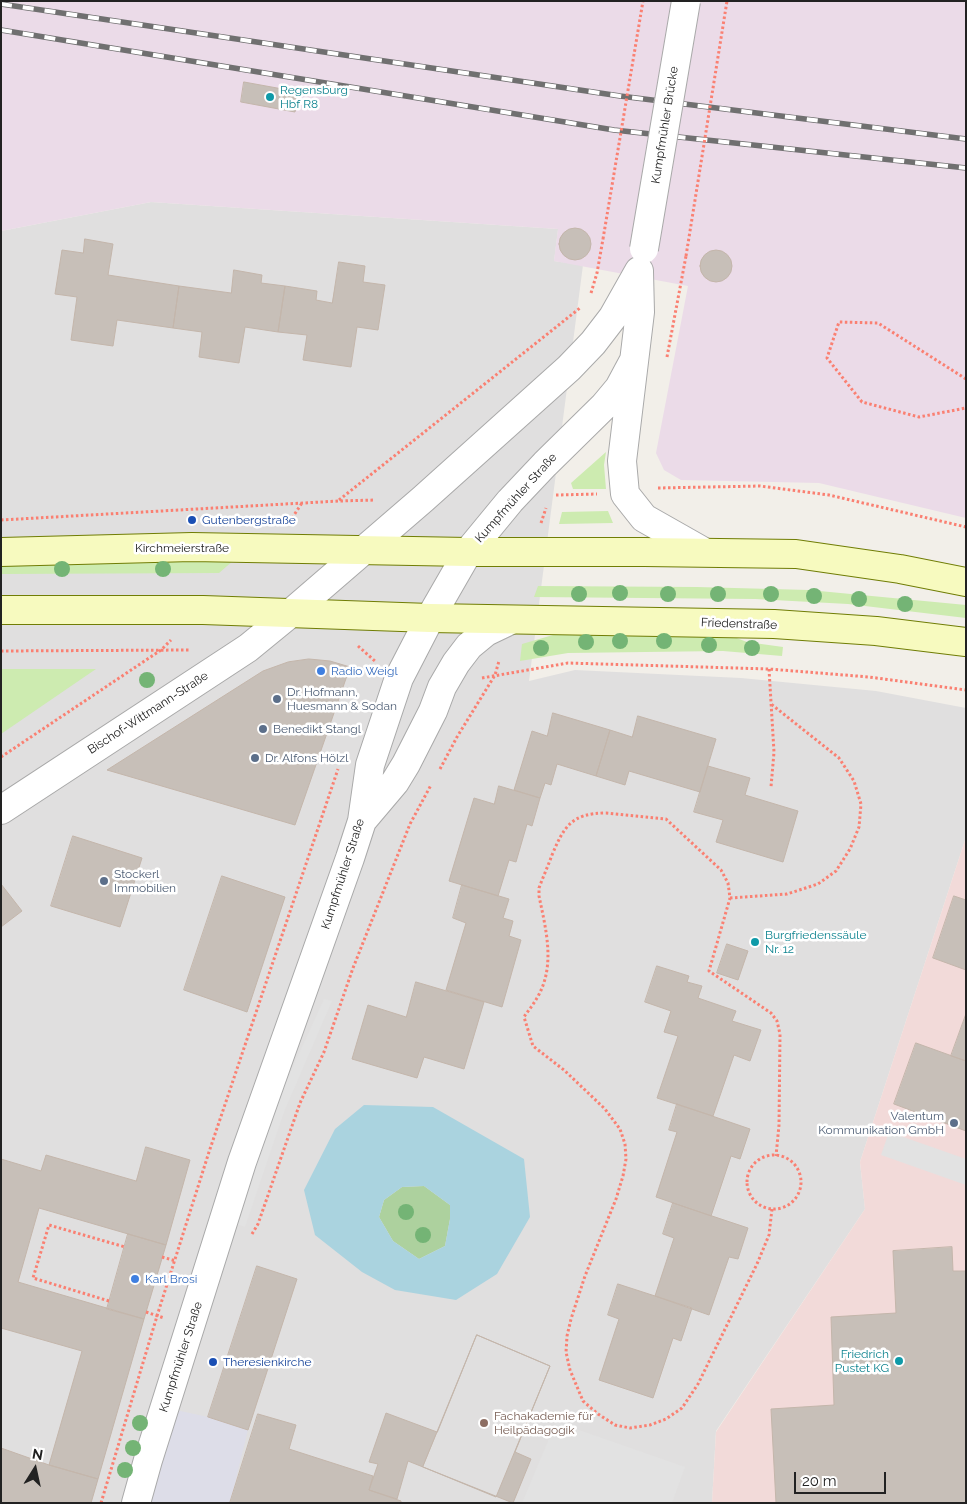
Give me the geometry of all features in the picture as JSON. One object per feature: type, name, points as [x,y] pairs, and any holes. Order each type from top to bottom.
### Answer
[{"type":"main road","name":"Kirchmeierstraße","points":[[1,552],[192,547],[363,550]]},
{"type":"main road","points":[[363,550],[796,554],[892,568],[966,582]]},
{"type":"main road","points":[[1,610],[194,609],[292,612]]},
{"type":"main road","name":"Friedenstraße","points":[[292,612],[430,618],[774,624],[876,630],[966,642]]},
{"type":"street","name":"Kumpfmühler Brücke","points":[[642,260],[686,1]]},
{"type":"street","name":"Kumpfmühler Straße","points":[[136,1503],[242,1162],[320,946],[362,821],[370,765],[399,678],[430,618],[468,552],[510,501],[604,406],[619,388],[634,360],[640,312],[642,260]]},
{"type":"street","points":[[292,612],[449,476],[593,344],[613,317],[642,260]]},
{"type":"street","points":[[634,360],[622,461],[625,494],[644,518],[704,552]]},
{"type":"street","name":"Bischof-Wittmann-Straße","points":[[1,810],[248,648],[292,612]]},
{"type":"street","points":[[362,821],[395,782],[406,764],[433,711],[442,687],[456,663],[469,646],[486,632],[511,620]]},
{"type":"path","points":[[590,295],[597,273],[643,1]]},
{"type":"path","points":[[666,362],[686,256],[727,1]]},
{"type":"path","points":[[1,520],[339,500],[587,302]]},
{"type":"path","points":[[966,379],[878,323],[839,322],[828,358],[862,402],[919,418],[966,408]]},
{"type":"path","points":[[653,482],[656,488],[760,486],[829,495],[966,528]]},
{"type":"path","points":[[550,495],[625,494]]},
{"type":"path","points":[[531,552],[548,503]]},
{"type":"path","points":[[190,509],[191,515]]},
{"type":"path","points":[[438,772],[495,675],[511,620]]},
{"type":"path","points":[[370,667],[372,659]]},
{"type":"path","points":[[495,675],[568,662],[768,669],[877,678],[966,690]]},
{"type":"path","points":[[768,669],[774,752],[771,788]]},
{"type":"path","points":[[730,898],[787,894],[818,884],[836,871],[850,849],[859,827],[861,804],[854,781],[839,758],[771,704]]},
{"type":"path","points":[[101,1503],[209,1152],[339,765]]},
{"type":"path","points":[[254,1232],[300,1103],[324,1052],[353,968],[410,824],[433,780]]},
{"type":"path","points":[[772,1209],[769,1235],[757,1264],[698,1384],[682,1408],[650,1425],[630,1428],[615,1425],[583,1401],[570,1370],[566,1352],[567,1336],[585,1276],[616,1199],[623,1176],[626,1159],[625,1144],[620,1129],[605,1109],[564,1070],[533,1046],[524,1017],[538,997],[549,960],[548,938],[539,888],[561,834],[568,824],[577,818],[606,813],[666,819],[721,870],[728,883],[730,898],[709,971],[771,1013],[776,1021],[780,1034],[779,1125],[776,1156]]},
{"type":"path","points":[[776,1156],[786,1158],[794,1165],[800,1174],[801,1184],[798,1194],[792,1202],[783,1208],[772,1209],[762,1206],[754,1200],[749,1191],[748,1180],[750,1170],[757,1162],[766,1157],[776,1156]]},
{"type":"path","points":[[109,1301],[33,1278],[49,1225],[125,1247]]},
{"type":"shaded area","points":[[1,1],[966,1],[966,518],[819,483],[681,480],[664,470],[656,453],[688,286],[554,261],[558,229],[151,202],[1,231]]},
{"type":"shaded area","points":[[151,202],[558,229],[554,261],[583,265],[529,681],[575,670],[741,678],[876,691],[966,708],[966,837],[860,1162],[865,1209],[716,1431],[712,1503],[1,1503],[1,231]]},
{"type":"shaded area","points":[[966,837],[966,1503],[712,1503],[716,1432],[865,1209],[860,1162]]},
{"type":"shaded area","points":[[324,999],[332,1001],[284,1112],[245,1227],[236,1224],[274,1108]]},
{"type":"shaded area","points":[[889,1132],[966,1159],[966,1185],[881,1155]]},
{"type":"shaded area","points":[[176,1410],[208,1417],[248,1430],[230,1503],[147,1503]]},
{"type":"shaded area","points":[[556,1422],[685,1467],[672,1503],[522,1503]]},
{"type":"green space","points":[[606,452],[604,465],[606,489],[573,489],[571,483]]},
{"type":"green space","points":[[608,511],[613,523],[559,524],[562,512]]},
{"type":"green space","points":[[234,560],[219,573],[1,574],[1,563]]},
{"type":"green space","points":[[538,586],[809,590],[966,605],[966,618],[848,604],[755,599],[534,597]]},
{"type":"green space","points":[[726,634],[747,642],[783,647],[782,656],[723,651],[568,653],[520,661],[522,644],[553,635]]},
{"type":"green space","points":[[1,669],[96,669],[1,734]]},
{"type":"green space","points":[[424,1186],[450,1205],[450,1219],[445,1246],[419,1259],[393,1241],[379,1217],[384,1200],[402,1187]]},
{"type":"water","points":[[364,1105],[433,1107],[524,1159],[530,1217],[497,1274],[456,1300],[395,1290],[362,1272],[315,1235],[304,1190],[335,1129]],"holes":[[[424,1186],[450,1205],[450,1219],[445,1246],[419,1259],[393,1241],[379,1217],[384,1200],[402,1187]]]},
{"type":"building","name":"Regensburg Hbf R8","points":[[244,82],[299,92],[295,112],[241,102]]},
{"type":"building","points":[[575,228],[581,229],[586,233],[590,238],[590,250],[586,255],[581,259],[575,260],[569,259],[564,255],[560,250],[559,244],[560,238],[564,233],[569,229]]},
{"type":"building","points":[[85,239],[113,244],[108,275],[179,286],[173,328],[117,320],[113,346],[71,340],[77,297],[55,294],[62,250],[83,253]]},
{"type":"building","points":[[716,250],[722,251],[727,255],[731,260],[731,272],[727,277],[722,281],[716,282],[710,281],[705,277],[701,272],[700,266],[701,260],[705,255],[710,251]]},
{"type":"building","points":[[339,262],[365,266],[363,282],[385,285],[378,330],[357,327],[351,367],[303,360],[307,335],[278,332],[285,286],[317,291],[316,300],[332,303]]},
{"type":"building","points":[[234,270],[262,275],[261,283],[285,286],[278,332],[245,327],[239,363],[199,357],[202,332],[173,328],[179,286],[231,293]]},
{"type":"building","points":[[309,659],[330,661],[350,667],[295,825],[107,770],[263,671],[288,662]]},
{"type":"building","points":[[553,713],[610,730],[596,776],[557,764],[551,785],[545,783],[540,798],[514,790],[532,731],[547,736]]},
{"type":"building","points":[[638,716],[716,739],[700,792],[629,771],[625,785],[596,776],[610,730],[632,737]]},
{"type":"building","points":[[708,766],[750,778],[745,795],[798,811],[783,862],[716,842],[723,820],[694,812]]},
{"type":"building","points":[[499,786],[540,798],[532,826],[527,824],[516,862],[509,860],[498,896],[449,881],[474,798],[494,804]]},
{"type":"building","points":[[73,836],[142,858],[120,927],[51,906]]},
{"type":"building","points":[[222,876],[285,897],[247,1012],[184,990]]},
{"type":"building","points":[[1,884],[22,911],[1,927]]},
{"type":"building","points":[[462,885],[509,899],[503,918],[513,921],[509,936],[521,940],[502,1007],[446,990],[466,923],[453,918]]},
{"type":"building","points":[[954,896],[966,900],[966,970],[933,958]]},
{"type":"building","points":[[727,944],[748,951],[738,980],[717,973]]},
{"type":"building","points":[[657,966],[689,976],[687,982],[702,986],[698,998],[736,1011],[732,1021],[761,1030],[750,1061],[734,1055],[713,1116],[657,1098],[678,1036],[664,1032],[671,1011],[645,1002]]},
{"type":"building","points":[[416,982],[484,1002],[464,1069],[424,1057],[417,1078],[352,1059],[368,1005],[406,1017]]},
{"type":"building","points":[[966,1014],[966,1061],[951,1056]]},
{"type":"building","points":[[916,1043],[966,1061],[966,1131],[894,1104]]},
{"type":"building","points":[[677,1104],[750,1129],[740,1159],[731,1156],[711,1216],[656,1197],[677,1132],[669,1130]]},
{"type":"building","points":[[146,1147],[190,1160],[166,1245],[39,1208],[18,1282],[144,1319],[98,1479],[49,1465],[82,1351],[1,1328],[1,1159],[41,1171],[46,1155],[136,1181]]},
{"type":"building","points":[[673,1203],[748,1228],[738,1259],[729,1257],[709,1315],[655,1296],[674,1238],[663,1234]]},
{"type":"building","name":"Karl Brosi","points":[[128,1234],[166,1245],[144,1319],[107,1309]]},
{"type":"building","name":"Friedrich Pustet KG","points":[[952,1247],[953,1271],[966,1271],[966,1503],[776,1503],[771,1409],[834,1405],[831,1317],[896,1313],[893,1251]]},
{"type":"building","points":[[257,1266],[297,1279],[248,1430],[208,1417]]},
{"type":"building","points":[[618,1284],[692,1308],[681,1341],[673,1338],[653,1398],[599,1380],[619,1319],[608,1315]]},
{"type":"building","name":"Fachakademie für Heilpädagogik","points":[[477,1335],[550,1366],[515,1452],[531,1459],[513,1503],[408,1461],[397,1499],[369,1490],[378,1464],[369,1462],[386,1413],[437,1432]]},
{"type":"building","name":"Fachakademie für Heilpädagogik","points":[[477,1335],[550,1366],[496,1497],[423,1467]]},
{"type":"building","points":[[258,1414],[296,1425],[289,1449],[373,1476],[369,1490],[401,1501],[401,1503],[230,1503]]},
{"type":"building","points":[[1,1448],[49,1465],[98,1479],[91,1503],[1,1503]]},
{"type":"railway","points":[[1,4],[620,96],[966,139]]},
{"type":"railway","points":[[1,30],[614,130],[966,168]]},
{"type":"place","name":"Regensburg Hbf R8","points":[[270,97]]},
{"type":"place","name":"Gutenbergstraße","points":[[192,520]]},
{"type":"place","name":"Radio Weigl","points":[[321,671]]},
{"type":"place","name":"Dr. Hofmann, Huesmann & Sodan","points":[[277,699]]},
{"type":"place","name":"Benedikt Stangl","points":[[263,729]]},
{"type":"place","name":"Dr. Alfons Hölzl","points":[[255,758]]},
{"type":"place","name":"Stockerl Immobilien","points":[[104,881]]},
{"type":"place","name":"Burgfriedenssäule Nr. 12","points":[[755,942]]},
{"type":"place","name":"Valentum Kommunikation GmbH","points":[[954,1123]]},
{"type":"place","name":"Karl Brosi","points":[[135,1279]]},
{"type":"place","name":"Friedrich Pustet KG","points":[[899,1361]]},
{"type":"place","name":"Theresienkirche","points":[[213,1362]]},
{"type":"place","name":"Fachakademie für Heilpädagogik","points":[[484,1423]]}]
